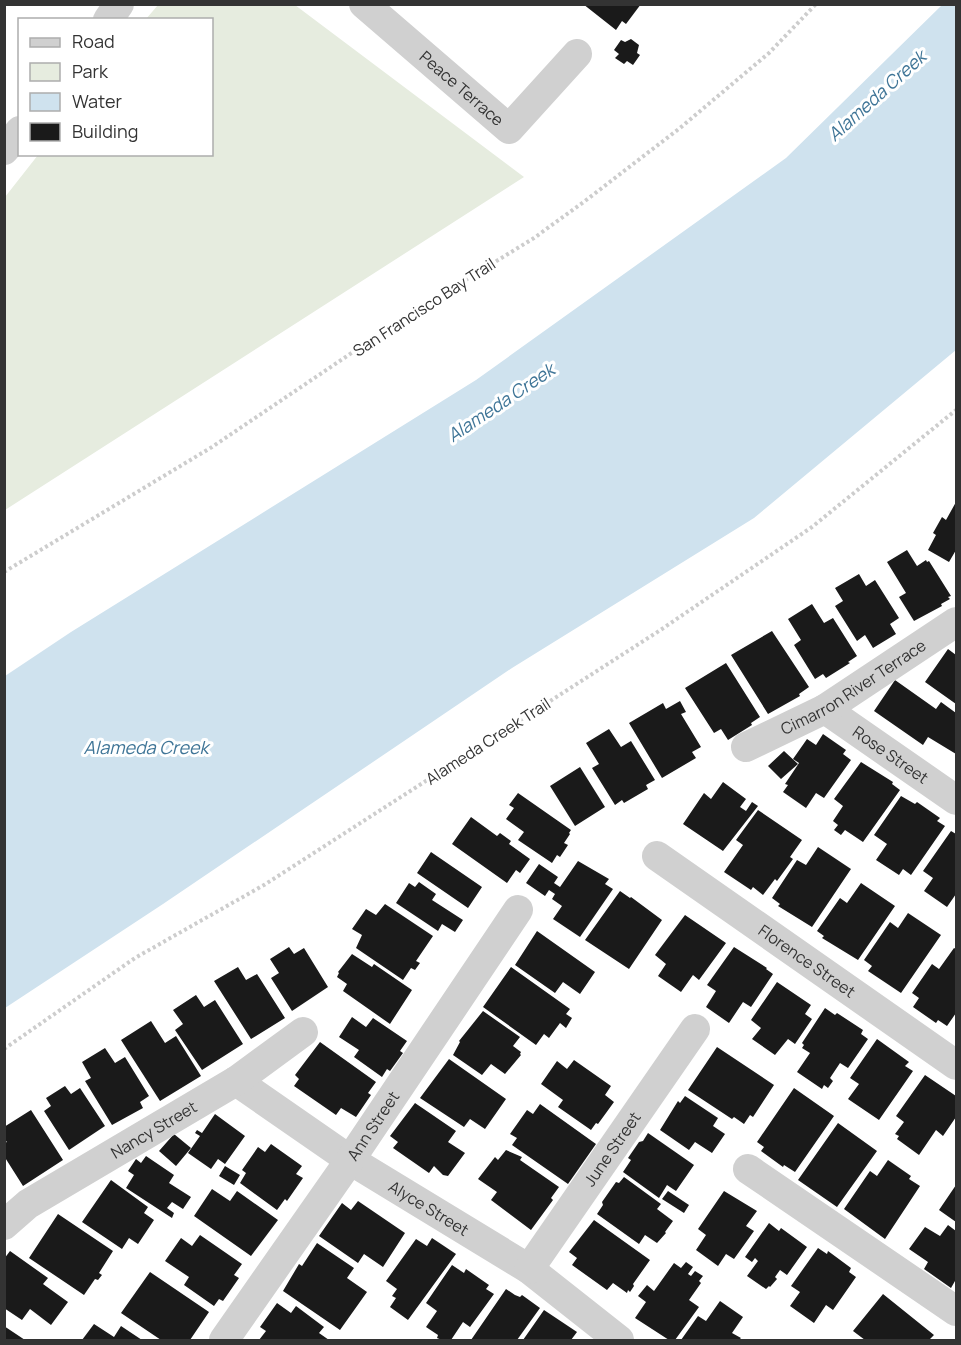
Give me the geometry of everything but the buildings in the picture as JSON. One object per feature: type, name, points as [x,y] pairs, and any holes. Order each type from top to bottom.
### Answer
[{"type":"street","points":[[110,18],[120,4]]},
{"type":"street","name":"Peace Terrace","points":[[364,4],[509,129],[577,54]]},
{"type":"street","points":[[4,150],[18,133]]},
{"type":"street","name":"Cimarron River Terrace","points":[[746,747],[825,709],[957,622]]},
{"type":"street","name":"Rose Street","points":[[825,709],[957,800]]},
{"type":"street","name":"Florence Street","points":[[657,856],[957,1065]]},
{"type":"street","name":"Ann Street","points":[[224,1341],[350,1160],[518,909]]},
{"type":"street","name":"June Street","points":[[530,1269],[695,1029]]},
{"type":"street","name":"Nancy Street","points":[[4,1225],[28,1204],[236,1081],[303,1032]]},
{"type":"street","name":"Alyce Street","points":[[236,1081],[350,1160],[530,1269],[620,1341]]},
{"type":"street","points":[[748,1169],[957,1311]]},
{"type":"path","name":"San Francisco Bay Trail","points":[[4,572],[212,447],[402,319],[534,238],[680,128],[768,53],[816,4]]},
{"type":"path","name":"Alameda Creek Trail","points":[[4,1049],[135,958],[264,885],[659,631],[812,527],[957,410]]},
{"type":"green space","points":[[158,5],[295,5],[524,177],[5,510],[5,197],[37,156],[213,156],[213,18],[147,18]]},
{"type":"water","name":"Alameda Creek","points":[[942,5],[956,5],[956,350],[754,518],[512,668],[5,1008],[5,676],[71,632],[476,380],[786,158]]}]
